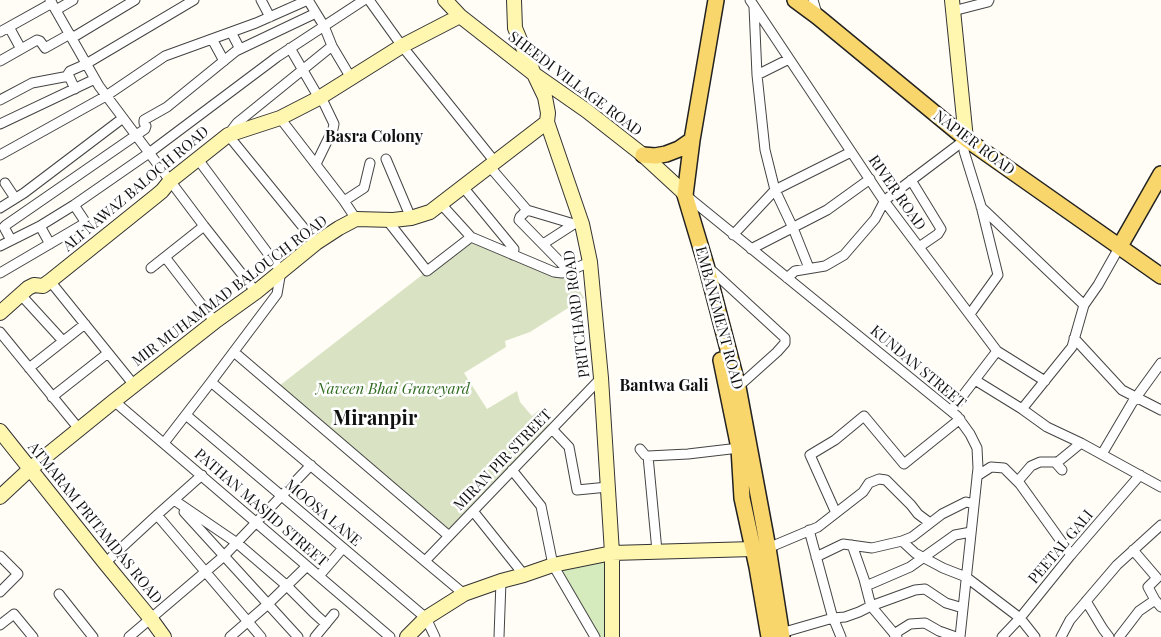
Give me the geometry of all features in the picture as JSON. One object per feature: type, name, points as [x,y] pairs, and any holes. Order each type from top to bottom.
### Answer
[{"type":"main road","name":"EMBANKMENT ROAD","points":[[716,0],[683,193],[705,280],[739,448],[742,498],[753,549],[777,636]]},
{"type":"main road","name":"NAPIER ROAD","points":[[795,0],[966,139],[1161,276]]},
{"type":"main road","points":[[643,155],[655,156],[666,154],[679,149],[692,140]]},
{"type":"main road","points":[[1120,246],[1161,174]]},
{"type":"main road","name":"EMBANKMENT ROAD","points":[[683,193],[706,265],[738,387],[768,548],[777,636]]},
{"type":"street","points":[[0,32],[53,4],[73,0]]},
{"type":"street","points":[[0,61],[39,40],[44,48],[46,48],[135,0]]},
{"type":"street","points":[[75,89],[68,74],[70,71],[86,64],[194,0]]},
{"type":"street","points":[[260,0],[270,17]]},
{"type":"street","points":[[0,155],[106,96],[165,56],[270,17],[308,0],[351,78]]},
{"type":"street","points":[[0,246],[40,226],[74,205],[149,153],[290,48],[364,0]]},
{"type":"street","points":[[369,0],[527,210],[578,224]]},
{"type":"street","name":"SHEEDI VILLAGE ROAD","points":[[445,0],[460,16],[534,74],[587,111],[643,155],[683,193]]},
{"type":"street","points":[[813,0],[818,17]]},
{"type":"street","points":[[970,314],[998,275],[981,206],[964,151],[966,139],[952,6],[988,2],[989,0]]},
{"type":"street","name":"PRITCHARD ROAD","points":[[511,3],[515,28],[545,97],[548,113],[547,122],[590,262],[601,378],[612,553],[612,637]]},
{"type":"street","points":[[53,4],[106,96],[256,292]]},
{"type":"street","points":[[752,4],[765,150],[775,190],[793,228],[808,268]]},
{"type":"street","name":"RIVER ROAD","points":[[752,4],[884,200],[997,351],[1045,381]]},
{"type":"street","points":[[11,240],[4,227],[6,225],[136,136],[145,129],[144,120],[167,106],[236,51],[316,13]]},
{"type":"street","name":"ALI NAWAZ BALOCH ROAD","points":[[0,313],[34,285],[43,286],[50,281],[156,196],[197,158],[228,135],[280,118],[320,97],[402,46],[460,16]]},
{"type":"street","points":[[9,27],[21,49]]},
{"type":"street","points":[[231,32],[240,49]]},
{"type":"street","points":[[212,39],[224,61]]},
{"type":"street","points":[[316,243],[228,135],[236,123],[332,46]]},
{"type":"street","points":[[290,48],[334,124],[316,164]]},
{"type":"street","points":[[757,75],[789,59]]},
{"type":"street","points":[[0,100],[32,83],[69,76]]},
{"type":"street","points":[[0,124],[95,79]]},
{"type":"street","points":[[0,208],[122,118]]},
{"type":"street","points":[[280,118],[344,200],[356,219],[387,220],[411,218],[430,212],[547,122]]},
{"type":"street","points":[[787,278],[795,271],[825,266],[844,255],[875,219],[884,200],[966,139]]},
{"type":"street","points":[[733,235],[775,190],[852,152]]},
{"type":"street","points":[[164,444],[277,294],[281,271],[197,158]]},
{"type":"street","points":[[386,159],[411,218]]},
{"type":"street","points":[[344,200],[364,188],[370,163]]},
{"type":"street","points":[[751,249],[827,210],[870,179]]},
{"type":"street","points":[[911,180],[941,229],[938,234],[919,247]]},
{"type":"street","points":[[5,183],[15,198]]},
{"type":"street","points":[[463,187],[514,249],[513,254]]},
{"type":"street","name":"KUNDAN STREET","points":[[683,193],[951,411],[960,419],[970,434],[976,448],[978,476],[958,637]]},
{"type":"street","points":[[441,204],[471,237],[554,272],[562,273],[590,262]]},
{"type":"street","points":[[0,273],[84,223],[74,205]]},
{"type":"street","points":[[981,206],[1084,305]]},
{"type":"street","points":[[527,210],[519,220],[569,271]]},
{"type":"street","name":"MIR MUHAMMAD BALOUCH ROAD","points":[[0,497],[30,469],[114,400],[214,322],[256,292],[316,243],[356,219]]},
{"type":"street","points":[[387,220],[427,271],[471,237]]},
{"type":"street","points":[[543,244],[578,224]]},
{"type":"street","points":[[40,226],[50,244]]},
{"type":"street","points":[[151,268],[204,226]]},
{"type":"street","points":[[1022,409],[1072,347],[1084,305],[1098,285],[1120,246]]},
{"type":"street","points":[[164,257],[214,322]]},
{"type":"street","points":[[706,265],[785,338],[785,343],[777,352],[738,387]]},
{"type":"street","points":[[50,281],[134,385]]},
{"type":"street","points":[[21,295],[63,341]]},
{"type":"street","points":[[29,368],[85,324]]},
{"type":"street","points":[[0,332],[79,429]]},
{"type":"street","points":[[1074,338],[1122,390],[1161,410]]},
{"type":"street","points":[[951,411],[997,351]]},
{"type":"street","points":[[234,352],[449,536]]},
{"type":"street","points":[[52,397],[108,353]]},
{"type":"street","points":[[1102,454],[1132,403],[1161,363]]},
{"type":"street","name":"MIRAN PIR STREET","points":[[425,561],[601,378]]},
{"type":"street","points":[[974,380],[1022,409],[1047,427],[1102,454],[1161,487]]},
{"type":"street","points":[[211,382],[464,594]]},
{"type":"street","name":"PATHAN MASJID STREET","points":[[114,400],[390,637]]},
{"type":"street","name":"MOOSA LANE","points":[[186,415],[426,618],[434,637]]},
{"type":"street","points":[[836,513],[810,455],[835,440],[864,416],[904,464],[960,419]]},
{"type":"street","points":[[552,429],[570,447],[577,490],[608,487]]},
{"type":"street","name":"ATMARAM PRITAMDAS ROAD","points":[[0,431],[164,637]]},
{"type":"street","points":[[1018,481],[1031,466],[1040,462],[1059,461],[1081,443]]},
{"type":"street","points":[[640,449],[648,456],[688,454],[739,448]]},
{"type":"street","points":[[648,456],[657,551]]},
{"type":"street","points":[[1054,462],[1062,470]]},
{"type":"street","points":[[129,637],[224,556],[311,466]]},
{"type":"street","points":[[978,476],[991,467],[1004,468],[1018,481],[1071,554]]},
{"type":"street","points":[[512,470],[541,506],[553,565],[595,637]]},
{"type":"street","name":"PEETAL GALI","points":[[1002,637],[1140,475]]},
{"type":"street","points":[[105,564],[202,476]]},
{"type":"street","points":[[768,548],[818,527],[863,492],[869,483],[879,479],[886,480],[918,514],[930,523]]},
{"type":"street","points":[[174,500],[237,543],[286,585],[326,624]]},
{"type":"street","points":[[174,500],[298,637]]},
{"type":"street","points":[[816,556],[843,544],[872,548],[902,541],[912,537],[942,514],[966,502],[974,504]]},
{"type":"street","points":[[473,511],[524,575]]},
{"type":"street","points":[[157,515],[261,637]]},
{"type":"street","points":[[810,530],[841,637]]},
{"type":"street","points":[[1061,637],[1070,620],[1116,565],[1159,531]]},
{"type":"street","points":[[866,586],[910,567],[955,535],[971,532]]},
{"type":"street","points":[[902,541],[923,558],[966,577],[1020,618],[1035,637]]},
{"type":"street","points":[[852,545],[871,606],[895,635],[910,624],[925,623],[939,631],[958,637]]},
{"type":"street","points":[[319,576],[343,548]]},
{"type":"street","points":[[412,635],[426,618],[464,594],[553,565],[612,553],[753,549]]},
{"type":"street","points":[[1119,637],[1139,611],[1158,603],[1148,587],[1157,578],[1133,550]]},
{"type":"street","points":[[0,556],[18,574],[0,592]]},
{"type":"street","points":[[230,637],[307,566]]},
{"type":"street","points":[[499,637],[501,581]]},
{"type":"street","points":[[777,636],[834,618],[845,617],[915,590],[924,589],[946,603],[963,608]]},
{"type":"street","points":[[59,594],[93,637]]},
{"type":"street","points":[[1086,601],[1109,637]]},
{"type":"street","points":[[0,625],[14,614],[33,637]]},
{"type":"street","points":[[315,637],[334,614]]},
{"type":"green space","name":"Naveen Bhai Graveyard","points":[[471,237],[554,272],[569,271],[584,298],[530,332],[505,341],[506,347],[464,373],[487,409],[517,391],[520,402],[532,416],[539,410],[552,429],[449,536],[279,386]]},
{"type":"green space","points":[[612,553],[612,637],[597,637],[562,569]]},
{"type":"district","name":"Basra Colony","points":[[374,137]]},
{"type":"district","name":"Bantwa Gali","points":[[664,386]]},
{"type":"district","name":"Miranpir","points":[[375,419]]}]
